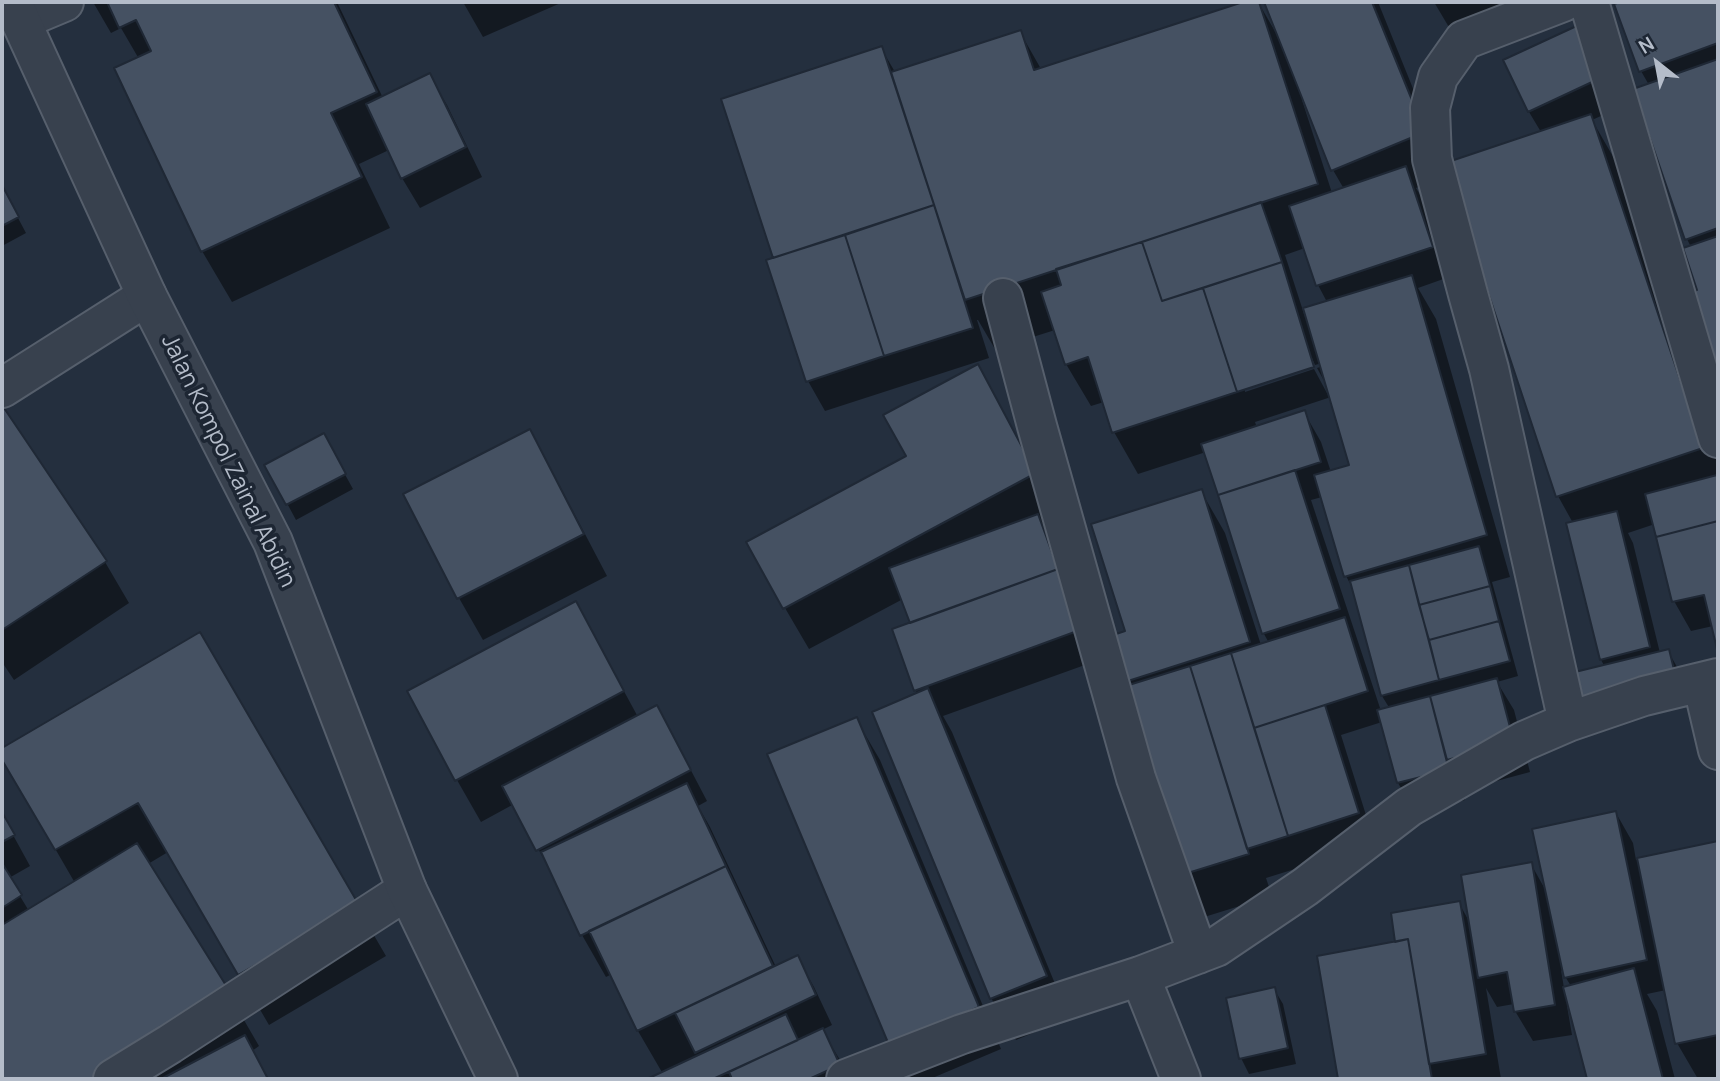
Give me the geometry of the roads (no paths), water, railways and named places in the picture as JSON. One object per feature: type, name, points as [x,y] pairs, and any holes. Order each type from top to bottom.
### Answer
[{"type":"street","points":[[17,11],[64,2]]},
{"type":"street","points":[[1563,2],[1464,40],[1438,77],[1430,108],[1432,159],[1489,369],[1567,722]]},
{"type":"street","points":[[1589,2],[1718,438]]},
{"type":"street","name":"Jalan Kompol Zainal Abidin","points":[[17,11],[147,296],[274,542],[407,890],[498,1079]]},
{"type":"street","points":[[2,388],[147,296]]},
{"type":"street","points":[[1003,298],[1136,778],[1198,954]]},
{"type":"street","points":[[846,1079],[962,1034],[1140,976],[1216,947],[1304,887],[1409,807],[1524,741],[1567,722],[1644,696],[1710,680],[1718,750]]},
{"type":"street","points":[[113,1079],[407,890]]},
{"type":"street","points":[[1140,976],[1181,1079]]}]
